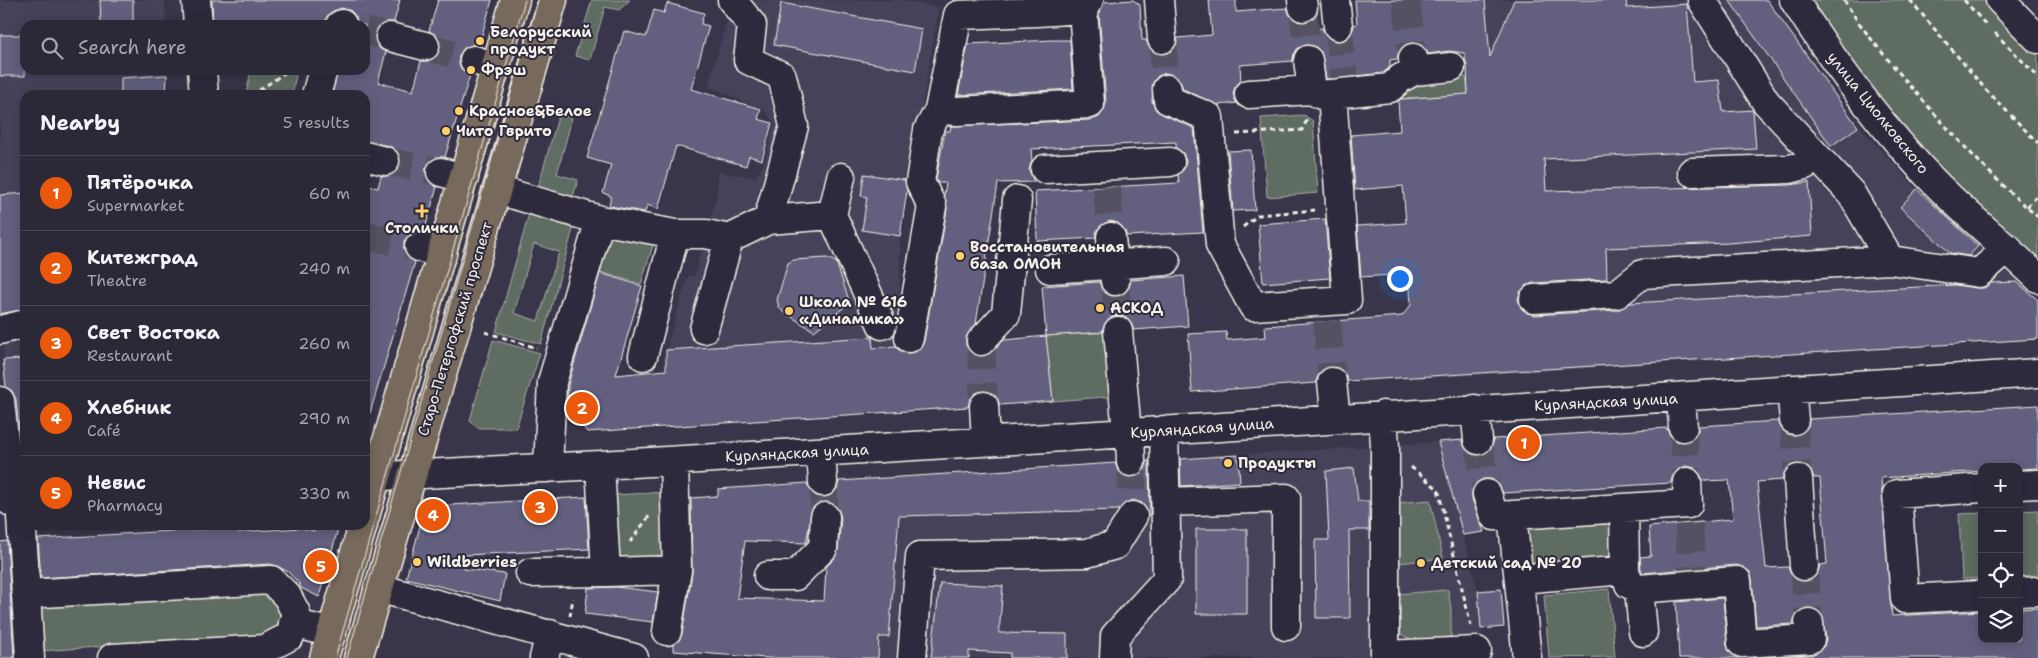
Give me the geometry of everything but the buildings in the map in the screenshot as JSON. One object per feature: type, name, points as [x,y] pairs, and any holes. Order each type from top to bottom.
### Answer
[{"type":"main road","points":[[371,477],[430,251],[485,63],[515,0]]},
{"type":"main road","name":"Старо-Петергофский проспект","points":[[358,658],[553,0]]},
{"type":"main road","points":[[328,646],[362,530]]},
{"type":"street","points":[[196,0],[198,20]]},
{"type":"street","points":[[732,0],[752,25],[748,60],[782,76],[794,126],[768,220]]},
{"type":"street","points":[[1159,0],[1162,39]]},
{"type":"street","points":[[1702,0],[1766,102],[1851,193],[1890,260]]},
{"type":"street","name":"улица Циолковского","points":[[1794,0],[1818,38],[1912,159],[1944,192],[2008,248],[2038,278]]},
{"type":"street","points":[[2000,0],[2038,39]]},
{"type":"street","points":[[910,338],[932,206],[920,182],[928,130],[939,110],[958,15],[1037,6],[1086,5],[1090,104],[957,111],[939,110]]},
{"type":"street","points":[[390,38],[425,46]]},
{"type":"street","points":[[1167,90],[1168,100],[1209,117],[1220,245],[1253,306],[1326,312],[1347,300],[1341,208],[1331,91],[1308,60]]},
{"type":"street","points":[[1249,94],[1390,88],[1413,64],[1451,67]]},
{"type":"street","points":[[202,75],[204,90]]},
{"type":"street","points":[[317,90],[322,75]]},
{"type":"street","points":[[1692,172],[1790,168],[1805,165],[1816,156]]},
{"type":"street","points":[[1045,168],[1106,176],[1170,162]]},
{"type":"street","points":[[841,177],[832,215],[882,325]]},
{"type":"street","points":[[497,190],[600,220],[675,234],[706,234],[729,239],[768,220],[832,215]]},
{"type":"street","points":[[981,341],[1006,314],[1017,200]]},
{"type":"street","points":[[548,468],[552,382],[600,220]]},
{"type":"street","points":[[643,356],[675,234]]},
{"type":"street","points":[[1111,237],[1114,273]]},
{"type":"street","points":[[704,329],[729,239]]},
{"type":"street","points":[[1534,299],[1617,294],[1642,274],[1890,260],[1980,273],[2008,248]]},
{"type":"street","points":[[1050,269],[1114,273],[1166,261]]},
{"type":"street","points":[[0,330],[20,325]]},
{"type":"street","points":[[1118,331],[1131,462]]},
{"type":"street","name":"Курляндская улица","points":[[371,477],[600,465],[674,472],[821,452],[2038,373]]},
{"type":"street","points":[[1332,382],[1336,418]]},
{"type":"street","points":[[1791,389],[1794,420]]},
{"type":"street","points":[[1681,397],[1683,427]]},
{"type":"street","points":[[0,401],[26,594],[30,658]]},
{"type":"street","points":[[984,406],[986,442]]},
{"type":"street","points":[[1475,409],[1478,440]]},
{"type":"street","points":[[1383,416],[1385,446],[1385,657],[1477,650]]},
{"type":"street","points":[[1114,658],[1115,636],[1167,579],[1164,430]]},
{"type":"street","points":[[821,452],[823,482]]},
{"type":"street","points":[[595,572],[600,465]]},
{"type":"street","points":[[667,631],[677,570],[674,472]]},
{"type":"street","points":[[1798,479],[1804,566]]},
{"type":"street","points":[[2023,485],[2038,484]]},
{"type":"street","points":[[1978,488],[1897,494],[1905,599],[1978,595]]},
{"type":"street","points":[[1487,494],[1494,516],[1624,509],[1688,503]]},
{"type":"street","points":[[1166,502],[1286,498],[1286,626]]},
{"type":"street","points":[[1624,509],[1632,579],[1643,632]]},
{"type":"street","points":[[1512,515],[1527,658]]},
{"type":"street","points":[[912,658],[920,556],[1087,554],[1115,545],[1133,516]]},
{"type":"street","points":[[768,576],[795,576],[823,548],[825,517]]},
{"type":"street","points":[[530,573],[677,570]]},
{"type":"street","points":[[1520,579],[1693,579],[1736,581],[1742,643],[1810,639],[1809,623]]},
{"type":"street","points":[[26,594],[271,580],[287,596],[296,613],[290,636],[264,649],[112,658]]},
{"type":"street","points":[[378,588],[552,643],[634,658]]},
{"type":"street","points":[[2023,592],[2038,591]]},
{"type":"street","points":[[293,623],[328,646]]},
{"type":"path","points":[[1844,0],[1874,44],[1944,126],[1981,165],[2038,217]]},
{"type":"path","points":[[1910,0],[1986,90],[2038,143]]},
{"type":"path","points":[[1964,0],[2003,44],[2038,77]]},
{"type":"path","points":[[259,90],[282,75]]},
{"type":"path","points":[[1211,136],[1302,130],[1331,91]]},
{"type":"path","points":[[2027,207],[2038,195]]},
{"type":"path","points":[[1220,245],[1258,215],[1341,208]]},
{"type":"path","points":[[486,332],[560,355]]},
{"type":"path","points":[[1385,446],[1438,489],[1477,650]]},
{"type":"path","points":[[552,643],[571,613],[574,589],[595,572],[615,563],[674,472]]},
{"type":"shaded area","points":[[0,0],[165,0],[166,20],[20,20],[20,75],[167,75],[166,90],[20,90],[20,463],[14,464],[0,320]]},
{"type":"shaded area","points":[[752,0],[900,0],[939,7],[900,236],[900,346],[891,412],[671,427],[666,350],[688,276],[694,276],[717,195],[718,172],[756,177],[766,158],[774,123],[765,111],[708,86],[727,20]]},
{"type":"shaded area","points":[[1458,0],[1768,0],[1859,126],[1917,189],[2038,299],[2038,339],[1415,379],[1398,99],[1468,94]]},
{"type":"shaded area","points":[[1438,442],[1478,591],[1481,629],[1486,658],[878,658],[879,637],[852,635],[864,479]]},
{"type":"green space","points":[[592,0],[630,0],[619,10],[605,7],[590,60],[575,56]]},
{"type":"green space","points":[[1806,0],[1983,0],[2038,56],[2038,259],[1963,193],[1921,151],[1875,96]]},
{"type":"green space","points":[[250,75],[296,75],[293,90],[247,90]]},
{"type":"green space","points":[[1466,77],[1468,94],[1398,99],[1399,91],[1409,82]]},
{"type":"green space","points":[[559,114],[572,118],[557,174],[578,180],[572,200],[537,190]]},
{"type":"green space","points":[[1304,115],[1313,121],[1318,193],[1267,197],[1261,118]]},
{"type":"green space","points":[[530,210],[575,222],[541,344],[496,332]],"holes":[[[534,244],[559,252],[538,321],[514,313]]]},
{"type":"green space","points":[[609,229],[654,242],[641,284],[597,271]]},
{"type":"green space","points":[[1113,332],[1118,396],[1053,401],[1046,336]]},
{"type":"green space","points":[[493,340],[540,353],[516,428],[477,428],[470,420]]},
{"type":"green space","points":[[667,492],[668,561],[615,563],[613,495]]},
{"type":"green space","points":[[1430,500],[1443,558],[1399,563],[1397,503]]},
{"type":"green space","points":[[2038,510],[2038,575],[2023,576],[2023,511]]},
{"type":"green space","points":[[1978,513],[1978,578],[1962,579],[1959,514]]},
{"type":"green space","points":[[1613,516],[1618,561],[1526,570],[1522,526]]},
{"type":"green space","points":[[266,589],[279,597],[284,624],[269,635],[40,651],[37,603]]},
{"type":"green space","points":[[1609,589],[1615,657],[1549,658],[1544,595]]},
{"type":"green space","points":[[1448,590],[1451,608],[1451,637],[1412,640],[1401,634],[1397,594]]},
{"type":"tunnel","points":[[1406,0],[1413,58]]},
{"type":"tunnel","points":[[1303,7],[1308,60]]},
{"type":"tunnel","points":[[1338,26],[1345,84]]},
{"type":"tunnel","points":[[370,32],[390,37]]},
{"type":"tunnel","points":[[1162,39],[1167,89]]},
{"type":"tunnel","points":[[425,46],[474,60]]},
{"type":"tunnel","points":[[385,161],[441,172]]},
{"type":"tunnel","points":[[1107,187],[1111,237]]},
{"type":"tunnel","points":[[370,236],[419,247]]},
{"type":"tunnel","points":[[1115,281],[1118,331]]},
{"type":"tunnel","points":[[1327,321],[1332,382]]},
{"type":"tunnel","points":[[981,341],[984,406]]},
{"type":"tunnel","points":[[1794,420],[1798,479]]},
{"type":"tunnel","points":[[1683,427],[1687,482]]},
{"type":"tunnel","points":[[1478,440],[1487,494]]},
{"type":"tunnel","points":[[1131,462],[1133,516]]},
{"type":"tunnel","points":[[823,482],[825,517]]},
{"type":"tunnel","points":[[1689,524],[1692,574]]},
{"type":"tunnel","points":[[1804,566],[1809,623]]},
{"type":"tram line","points":[[335,658],[525,0]]},
{"type":"tram line","points":[[347,658],[538,0]]},
{"type":"place","name":"Белорусский продукт","points":[[480,41]]},
{"type":"place","name":"Фрэш","points":[[471,70]]},
{"type":"place","name":"Красное&Белое","points":[[459,111]]},
{"type":"place","name":"Чито Гврито","points":[[446,131]]},
{"type":"place","name":"Столички","points":[[422,211]]},
{"type":"place","name":"Восстановительная база ОМОН","points":[[960,256]]},
{"type":"place","name":"АСКОД","points":[[1100,308]]},
{"type":"place","name":"Школа № 616 «Динамика»","points":[[789,311]]},
{"type":"place","name":"Китежград","points":[[582,408]]},
{"type":"place","name":"Пятёрочка","points":[[1524,443]]},
{"type":"place","name":"Продукты","points":[[1228,463]]},
{"type":"place","name":"Свет Востока","points":[[540,507]]},
{"type":"place","name":"Хлебник","points":[[433,515]]},
{"type":"place","name":"Wildberries","points":[[417,562]]},
{"type":"place","name":"Детский сад № 20","points":[[1421,563]]},
{"type":"place","name":"Невис","points":[[321,566]]}]
